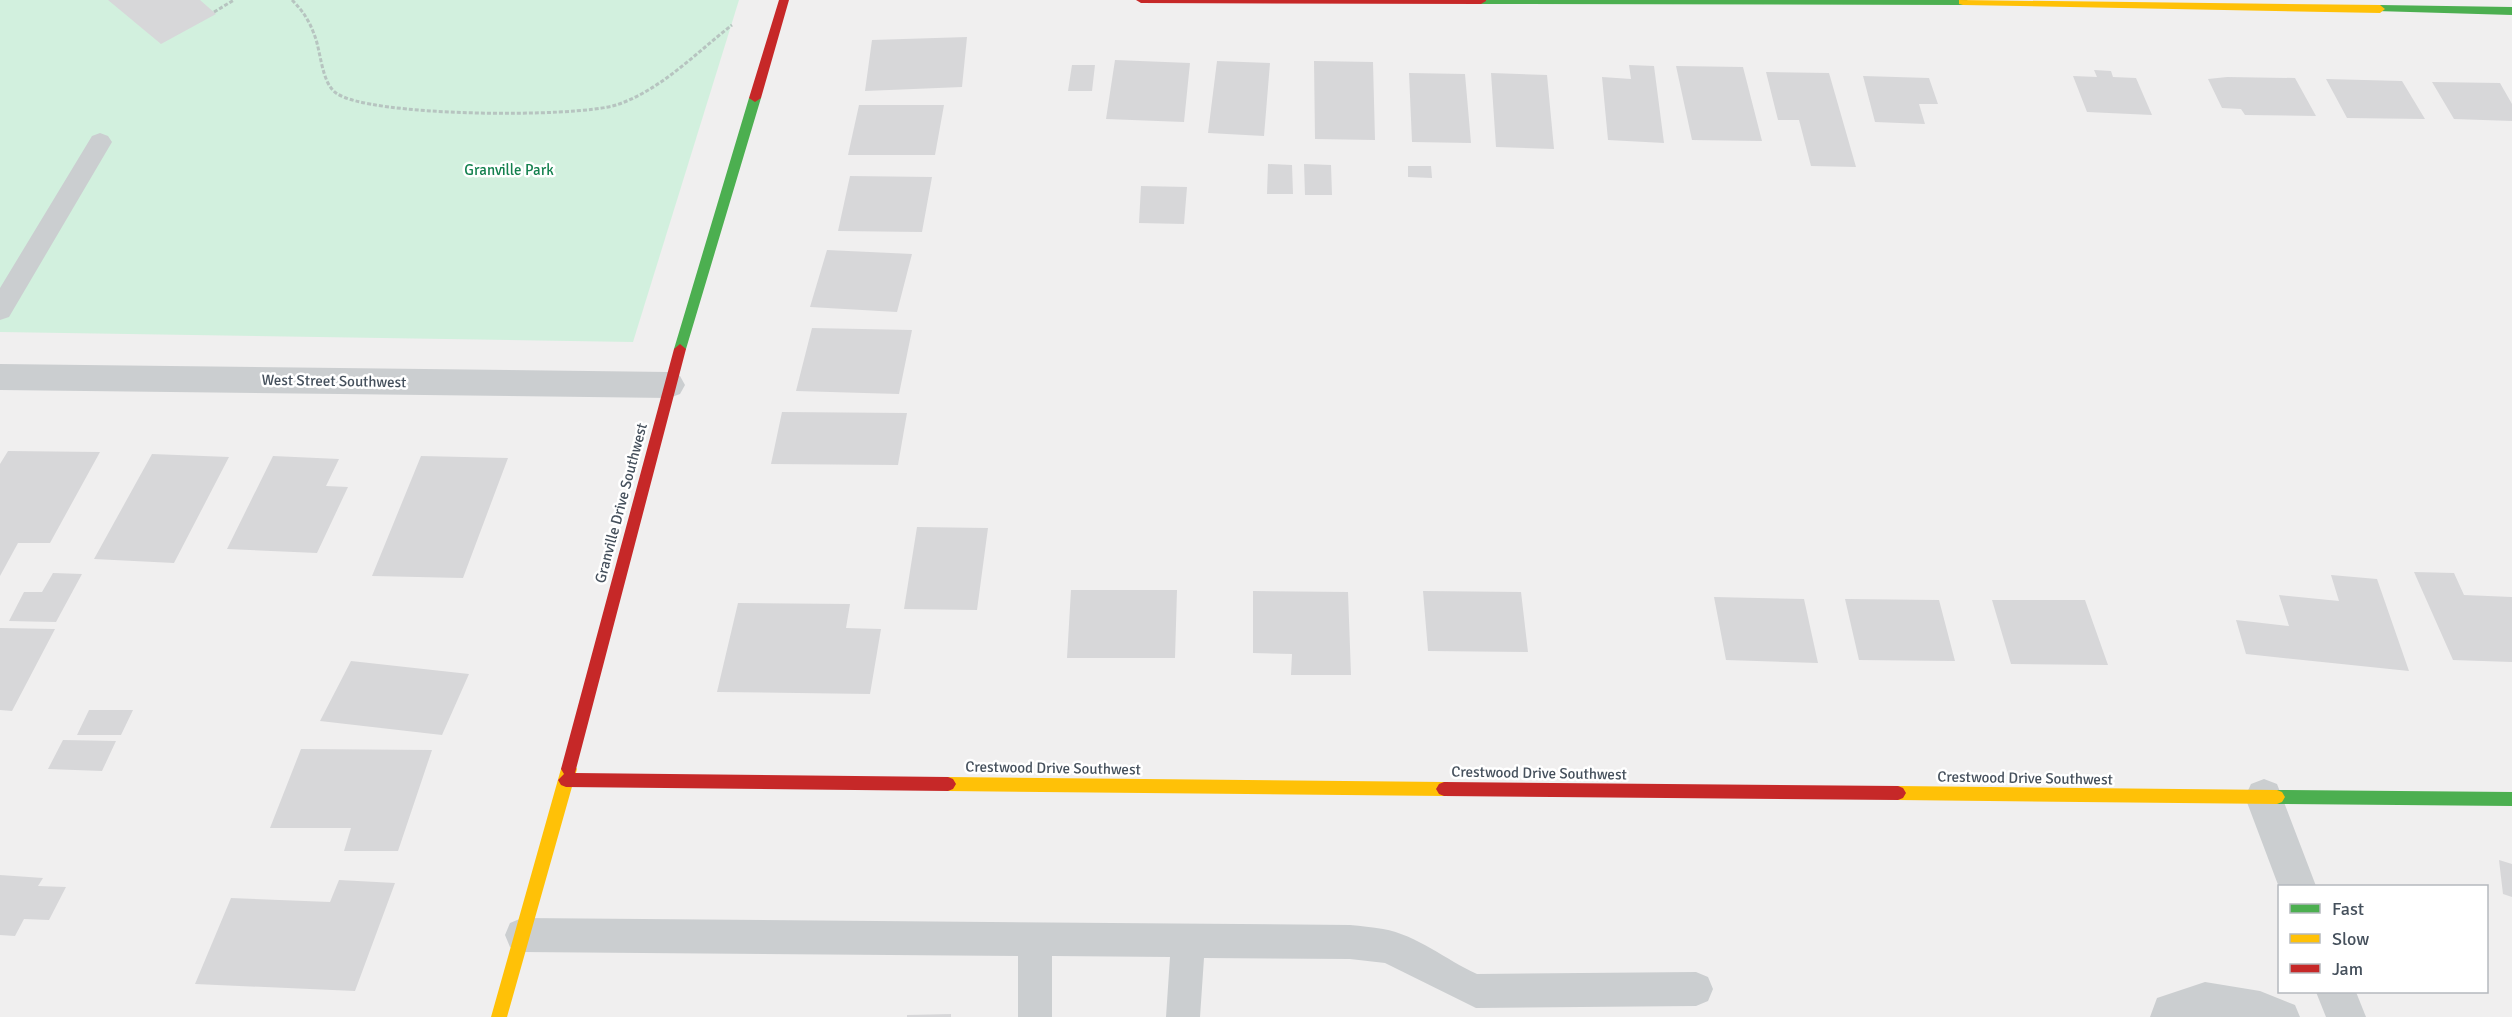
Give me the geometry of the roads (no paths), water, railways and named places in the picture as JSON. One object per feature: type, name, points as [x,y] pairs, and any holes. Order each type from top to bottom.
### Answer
[{"type":"street","name":"Granville Drive Southwest","points":[[499,1017],[566,780],[669,385],[784,0]]},
{"type":"street","points":[[1141,0],[1958,1],[2512,11]]},
{"type":"street","name":"West Street Southwest","points":[[0,377],[669,385]]},
{"type":"street","name":"Crestwood Drive Southwest","points":[[566,780],[2512,799]]},
{"type":"street","points":[[2264,796],[2297,885]]},
{"type":"street","points":[[2336,993],[2346,1017]]},
{"type":"lane","points":[[0,310],[100,142]]},
{"type":"lane","points":[[522,935],[1350,942],[1385,946],[1415,958],[1441,975],[1476,991],[1696,990]]},
{"type":"lane","points":[[1035,938],[1035,1017]]},
{"type":"lane","points":[[1183,1017],[1188,939]]},
{"type":"lane","points":[[2168,1017],[2169,1010],[2205,999],[2260,1008],[2283,1017]]},
{"type":"park label","name":"Granville Park","points":[[509,170]]}]
